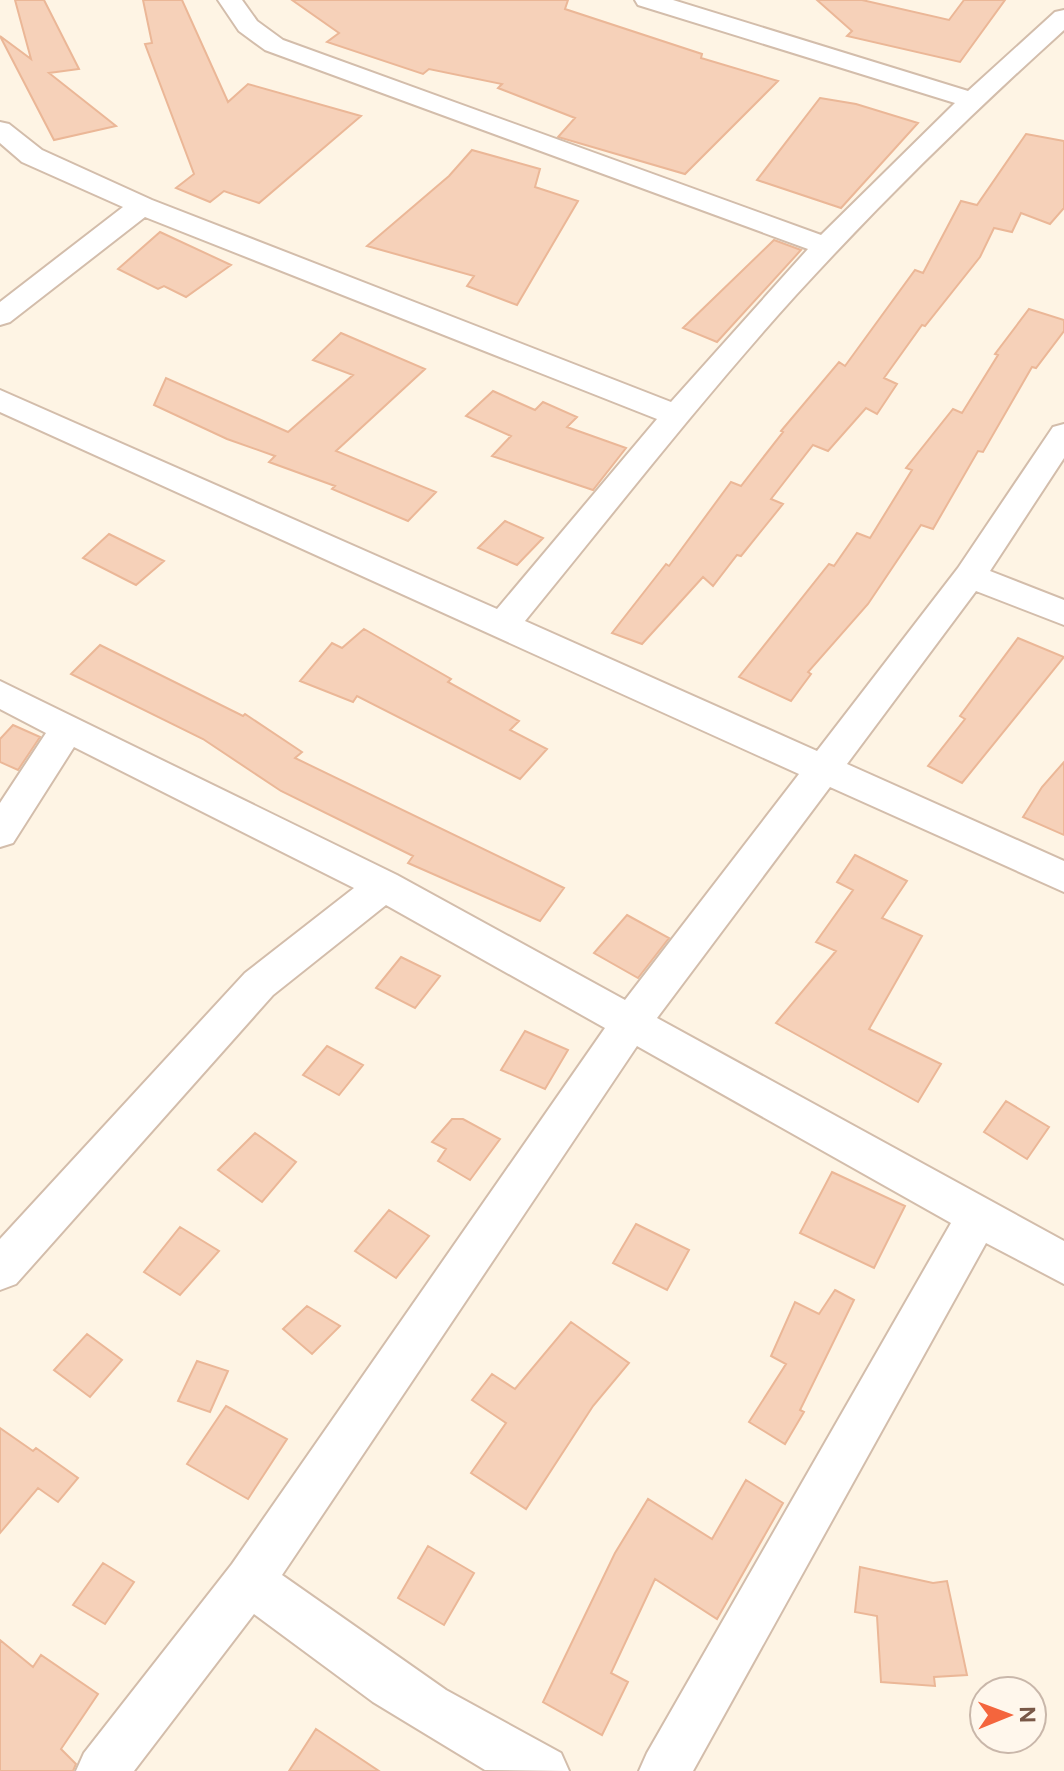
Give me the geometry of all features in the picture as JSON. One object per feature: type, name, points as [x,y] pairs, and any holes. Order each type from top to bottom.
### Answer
[{"type":"street","points":[[230,0],[251,31],[274,45],[826,246]]},
{"type":"street","points":[[647,0],[971,100]]},
{"type":"street","points":[[504,624],[678,416],[826,246],[971,100],[1064,17]]},
{"type":"street","points":[[0,130],[32,156],[142,206],[678,416]]},
{"type":"street","points":[[0,316],[142,206]]},
{"type":"street","points":[[0,400],[1064,877]]},
{"type":"street","points":[[102,1771],[249,1581],[632,1021],[970,576],[1064,434]]},
{"type":"street","points":[[970,576],[1064,613]]},
{"type":"street","points":[[0,694],[384,886],[632,1021],[1064,1264]]},
{"type":"street","points":[[0,833],[68,728]]},
{"type":"street","points":[[0,1270],[259,984],[384,886]]},
{"type":"street","points":[[669,1770],[977,1217]]},
{"type":"street","points":[[249,1581],[417,1702],[543,1771]]},
{"type":"building","points":[[15,0],[44,0],[79,69],[49,73],[116,126],[54,140],[0,36],[31,59]]},
{"type":"building","points":[[143,0],[182,0],[228,102],[248,84],[361,116],[259,203],[224,191],[210,202],[176,188],[194,174],[145,44],[152,43]]},
{"type":"building","points":[[292,0],[568,0],[565,9],[702,54],[701,58],[778,81],[685,174],[558,137],[575,118],[498,88],[502,84],[429,69],[423,74],[327,42],[339,33]]},
{"type":"building","points":[[817,0],[862,0],[949,20],[964,0],[1005,0],[960,62],[847,36],[852,31]]},
{"type":"building","points":[[820,98],[856,104],[918,123],[841,208],[757,180]]},
{"type":"building","points":[[1026,134],[1064,141],[1064,208],[1050,224],[1021,213],[1012,232],[994,228],[980,257],[925,326],[922,325],[884,378],[897,384],[877,414],[866,408],[828,451],[813,445],[771,499],[783,504],[713,586],[703,577],[642,644],[612,633],[666,564],[669,566],[731,482],[741,486],[781,431],[839,362],[845,366],[915,270],[923,273],[961,201],[977,205]]},
{"type":"building","points":[[472,150],[540,169],[535,187],[578,201],[517,305],[467,286],[474,276],[367,246],[449,176]]},
{"type":"building","points":[[160,232],[231,265],[186,297],[164,286],[158,289],[118,269]]},
{"type":"building","points":[[774,240],[801,250],[717,342],[683,328]]},
{"type":"building","points":[[1029,309],[1064,320],[1064,331],[1036,368],[1032,367],[983,452],[978,451],[933,529],[921,525],[868,604],[808,672],[811,674],[791,701],[739,677],[829,564],[834,566],[857,533],[870,538],[912,470],[906,468],[953,409],[962,413],[998,355],[995,354]]},
{"type":"building","points":[[341,333],[425,369],[336,451],[436,492],[408,521],[332,489],[335,486],[269,462],[275,456],[227,439],[154,405],[166,378],[288,432],[353,375],[313,360]]},
{"type":"building","points":[[493,391],[535,410],[543,402],[577,417],[567,427],[626,448],[593,490],[492,456],[511,436],[466,416]]},
{"type":"building","points":[[505,521],[543,538],[517,565],[478,548]]},
{"type":"building","points":[[109,534],[164,561],[136,585],[83,558]]},
{"type":"building","points":[[364,629],[451,679],[448,682],[519,721],[510,730],[547,749],[520,779],[357,696],[353,702],[300,681],[332,643],[342,648]]},
{"type":"building","points":[[1018,638],[1064,657],[962,783],[928,766],[965,719],[960,716]]},
{"type":"building","points":[[100,645],[243,716],[245,714],[302,752],[295,758],[564,888],[540,921],[408,863],[413,856],[281,791],[203,739],[71,674]]},
{"type":"building","points":[[13,725],[40,737],[18,770],[0,762],[0,739]]},
{"type":"building","points":[[1064,762],[1064,835],[1023,817],[1042,787]]},
{"type":"building","points":[[855,855],[907,881],[882,918],[922,936],[869,1029],[941,1064],[918,1102],[776,1023],[836,951],[816,942],[853,890],[837,882]]},
{"type":"building","points":[[627,915],[669,938],[638,978],[594,953]]},
{"type":"building","points":[[401,957],[440,976],[415,1008],[376,988]]},
{"type":"building","points":[[525,1031],[568,1050],[545,1089],[501,1070]]},
{"type":"building","points":[[327,1046],[363,1065],[339,1095],[303,1075]]},
{"type":"building","points":[[1006,1101],[1049,1127],[1027,1159],[984,1132]]},
{"type":"building","points":[[452,1119],[463,1119],[500,1139],[470,1180],[438,1161],[446,1149],[432,1142]]},
{"type":"building","points":[[255,1133],[296,1162],[262,1202],[218,1170]]},
{"type":"building","points":[[832,1172],[905,1206],[874,1268],[800,1233]]},
{"type":"building","points":[[389,1210],[429,1236],[396,1278],[355,1251]]},
{"type":"building","points":[[636,1224],[689,1250],[667,1290],[613,1263]]},
{"type":"building","points":[[180,1227],[219,1251],[180,1295],[144,1272]]},
{"type":"building","points":[[835,1290],[854,1300],[800,1410],[804,1412],[785,1444],[749,1422],[786,1364],[771,1356],[795,1302],[819,1314]]},
{"type":"building","points":[[307,1306],[340,1326],[312,1354],[283,1329]]},
{"type":"building","points":[[571,1322],[629,1363],[593,1406],[526,1509],[471,1473],[506,1423],[472,1400],[492,1374],[515,1389]]},
{"type":"building","points":[[87,1334],[122,1360],[90,1397],[54,1370]]},
{"type":"building","points":[[197,1361],[228,1371],[210,1412],[178,1401]]},
{"type":"building","points":[[226,1406],[287,1439],[248,1499],[187,1464]]},
{"type":"building","points":[[0,1428],[33,1451],[36,1448],[78,1478],[58,1502],[38,1488],[0,1533]]},
{"type":"building","points":[[746,1480],[783,1503],[717,1619],[655,1579],[611,1673],[628,1682],[602,1735],[543,1702],[615,1553],[648,1499],[712,1539]]},
{"type":"building","points":[[428,1546],[474,1573],[444,1625],[398,1598]]},
{"type":"building","points":[[103,1563],[134,1582],[105,1624],[73,1605]]},
{"type":"building","points":[[860,1567],[933,1583],[947,1581],[967,1675],[934,1677],[935,1686],[881,1682],[877,1616],[855,1612]]},
{"type":"building","points":[[0,1640],[33,1667],[41,1655],[98,1694],[61,1749],[76,1764],[73,1771],[0,1771]]},
{"type":"building","points":[[316,1729],[379,1771],[289,1771]]}]
